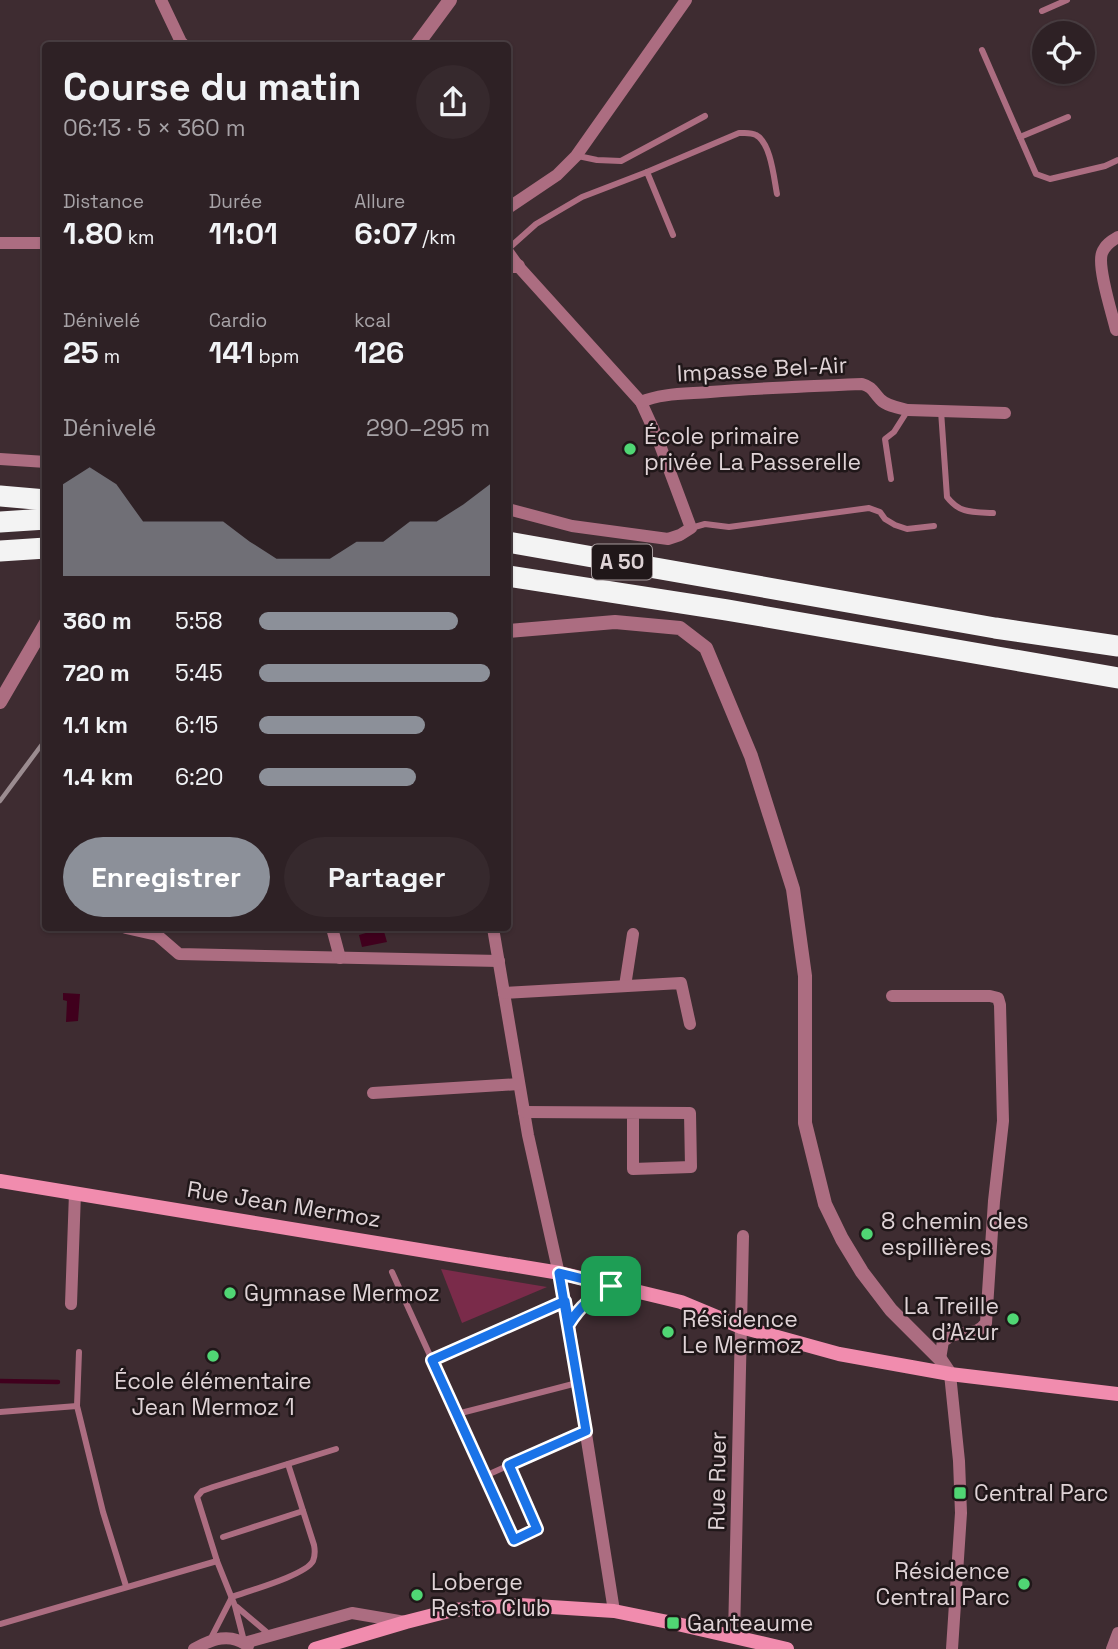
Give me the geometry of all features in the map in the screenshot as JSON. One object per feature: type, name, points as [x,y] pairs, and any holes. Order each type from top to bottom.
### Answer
[{"type":"highway","points":[[0,496],[42,500]]},
{"type":"highway","points":[[0,522],[42,519]]},
{"type":"highway","name":"A 50","points":[[511,543],[982,626],[1118,646]]},
{"type":"highway","points":[[0,551],[42,548]]},
{"type":"highway","name":"A 50","points":[[511,576],[727,610],[1118,678]]},
{"type":"main road","name":"Rue Jean Mermoz","points":[[0,1181],[559,1273],[681,1302],[741,1327],[839,1354],[950,1374],[1118,1394]]},
{"type":"main road","points":[[315,1649],[453,1610],[520,1605],[614,1611],[734,1636],[759,1645],[787,1649]]},
{"type":"street","points":[[161,0],[182,42]]},
{"type":"street","points":[[419,42],[450,0]]},
{"type":"street","points":[[511,206],[557,175],[576,156],[686,0]]},
{"type":"street","points":[[1116,330],[1115,310],[1101,267],[1101,255],[1105,247],[1118,237]]},
{"type":"street","points":[[0,243],[42,243]]},
{"type":"street","points":[[511,510],[572,526],[668,540],[691,528],[657,437],[640,402],[513,266]]},
{"type":"street","name":"Impasse Bel-Air","points":[[640,402],[652,397],[685,394],[862,384],[870,386],[881,400],[908,410],[1005,412]]},
{"type":"street","points":[[0,459],[42,462]]},
{"type":"street","points":[[511,631],[615,622],[680,628],[706,648],[751,756],[793,889],[805,976],[805,1123],[825,1204],[862,1272],[891,1310],[940,1359],[950,1374],[959,1461],[961,1513],[952,1649]]},
{"type":"street","points":[[2,694],[42,629]]},
{"type":"street","points":[[139,931],[157,935],[179,954],[499,961]]},
{"type":"street","points":[[333,931],[340,958]]},
{"type":"street","points":[[494,931],[524,1112],[565,1301],[614,1611]]},
{"type":"street","points":[[625,986],[633,934]]},
{"type":"street","points":[[504,993],[681,983],[690,1024]]},
{"type":"street","points":[[892,996],[990,996],[998,998],[1000,1005],[1003,1121],[994,1202],[986,1323],[976,1332],[955,1335],[943,1341],[940,1359]]},
{"type":"street","points":[[373,1093],[519,1084]]},
{"type":"street","points":[[524,1112],[633,1112],[690,1112],[691,1167],[633,1169],[633,1112]]},
{"type":"street","points":[[71,1304],[75,1193]]},
{"type":"street","name":"Rue Ruer","points":[[734,1636],[743,1236]]},
{"type":"street","points":[[569,1324],[590,1298],[611,1286]]},
{"type":"street","points":[[195,1649],[210,1640],[228,1637],[248,1646],[270,1635],[352,1613],[406,1622]]},
{"type":"street","points":[[1112,1649],[1118,1633]]},
{"type":"lane","points":[[1042,11],[1067,0]]},
{"type":"lane","points":[[982,50],[1036,174],[1050,179],[1105,166],[1118,160]]},
{"type":"lane","points":[[576,156],[621,161],[705,116]]},
{"type":"lane","points":[[1020,136],[1068,117]]},
{"type":"lane","points":[[511,248],[536,224],[582,197],[739,133],[759,136],[768,152],[777,194]]},
{"type":"lane","points":[[647,172],[673,235]]},
{"type":"lane","points":[[891,479],[885,439],[894,432],[908,410]]},
{"type":"lane","points":[[940,411],[947,497],[954,506],[967,511],[993,513]]},
{"type":"lane","points":[[691,528],[705,524],[729,527],[869,509],[880,512],[895,526],[907,529],[934,526]]},
{"type":"lane","points":[[392,1272],[514,1540],[537,1529],[509,1465]]},
{"type":"lane","points":[[432,1360],[565,1301]]},
{"type":"lane","points":[[79,1352],[76,1406],[103,1512],[126,1587]]},
{"type":"lane","points":[[457,1414],[578,1383]]},
{"type":"lane","points":[[0,1412],[76,1406]]},
{"type":"lane","points":[[485,1476],[586,1431]]},
{"type":"lane","points":[[248,1646],[217,1561],[198,1497],[202,1491],[336,1449]]},
{"type":"lane","points":[[210,1640],[232,1597],[299,1573],[312,1563],[314,1545],[288,1464]]},
{"type":"lane","points":[[223,1537],[303,1511]]},
{"type":"lane","points":[[0,1624],[217,1561]]},
{"type":"lane","points":[[235,1606],[270,1635]]},
{"type":"shaded area","points":[[384,931],[387,942],[362,947],[359,935]]},
{"type":"shaded area","points":[[63,993],[80,994],[78,1021],[66,1022],[67,1001],[63,1000]]},
{"type":"shaded area","points":[[441,1269],[547,1287],[462,1323]]},
{"type":"waterway","points":[[0,1381],[58,1382]]},
{"type":"railway","points":[[0,801],[42,744]]},
{"type":"place","name":"École primaire privée La Passerelle","points":[[630,449]]},
{"type":"place","name":"8 chemin des espillières","points":[[867,1234]]},
{"type":"place","name":"Gymnase Mermoz","points":[[230,1293]]},
{"type":"place","name":"La Treille d'Azur","points":[[1013,1319]]},
{"type":"place","name":"Résidence Le Mermoz","points":[[668,1332]]},
{"type":"place","name":"École élémentaire Jean Mermoz 1","points":[[213,1356]]},
{"type":"place","name":"Central Parc","points":[[960,1493]]},
{"type":"place","name":"Résidence Central Parc","points":[[1024,1584]]},
{"type":"place","name":"Loberge Resto Club","points":[[417,1595]]},
{"type":"place","name":"Ganteaume","points":[[673,1623]]},
{"type":"route","points":[[611,1286],[559,1273],[565,1301],[586,1431],[509,1465],[537,1529],[514,1540],[432,1360],[565,1301],[569,1324],[590,1298],[611,1286]]}]
